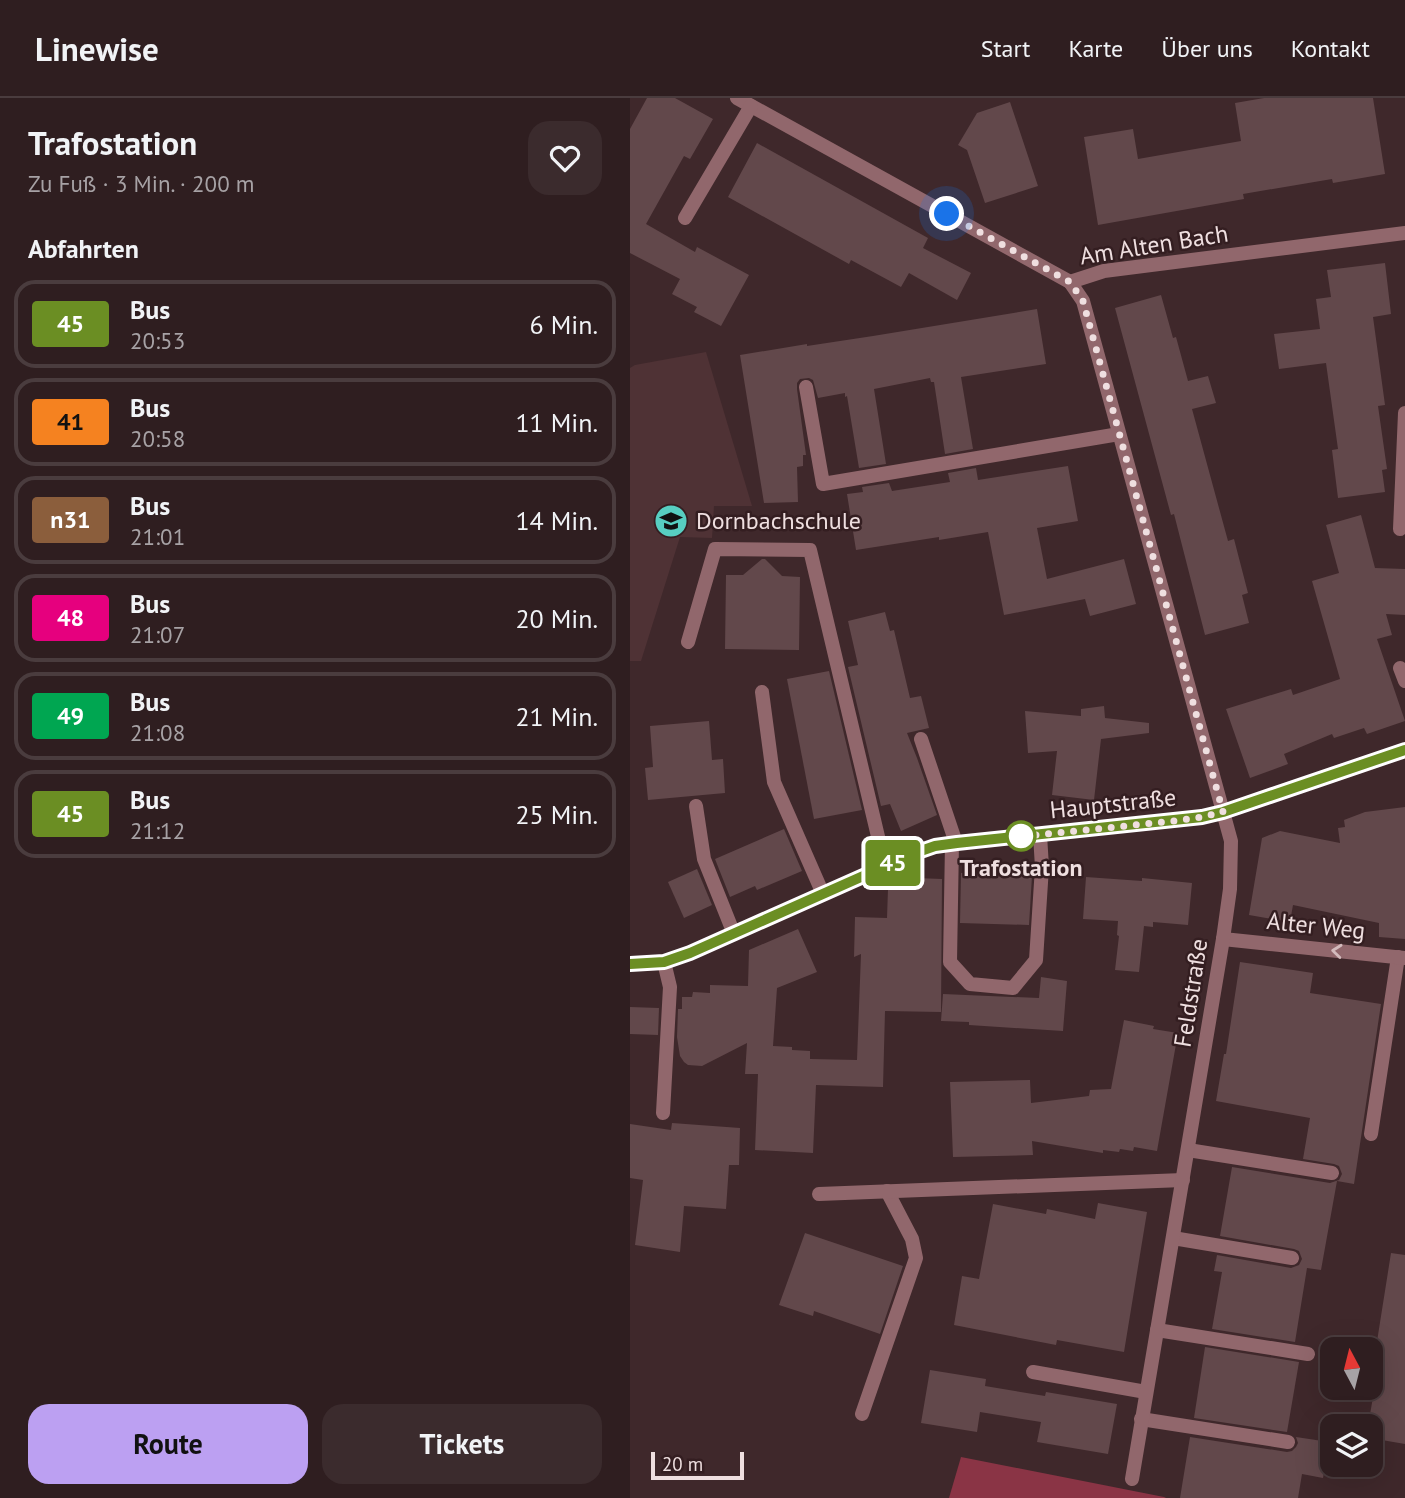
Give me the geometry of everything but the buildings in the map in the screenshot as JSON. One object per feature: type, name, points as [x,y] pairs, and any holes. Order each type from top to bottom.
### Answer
[{"type":"street","points":[[737,98],[1070,282]]},
{"type":"street","points":[[685,218],[751,107]]},
{"type":"street","name":"Am Alten Bach","points":[[1223,812],[1083,301],[1070,282],[1104,271],[1405,233]]},
{"type":"street","points":[[806,387],[823,484],[1119,434]]},
{"type":"street","points":[[1400,529],[1405,413]]},
{"type":"street","points":[[688,642],[715,549],[810,550],[885,866]]},
{"type":"street","points":[[762,692],[774,782],[823,894]]},
{"type":"street","points":[[921,738],[954,843],[950,961],[970,985],[1013,988],[1036,960],[1042,867],[1040,835]]},
{"type":"street","name":"Hauptstraße","points":[[630,964],[664,962],[690,953],[915,853],[954,843],[1202,817],[1405,750]]},
{"type":"street","points":[[696,806],[704,859],[734,934]]},
{"type":"street","name":"Feldstraße","points":[[1132,1479],[1230,889],[1231,841],[1223,812]]},
{"type":"street","name":"Alter Weg","points":[[1223,940],[1402,958]]},
{"type":"street","points":[[1371,1134],[1402,958]]},
{"type":"street","points":[[663,1113],[670,987],[664,962]]},
{"type":"street","points":[[1188,1150],[1332,1173]]},
{"type":"street","points":[[819,1195],[1183,1180]]},
{"type":"street","points":[[862,1414],[916,1258],[912,1239],[887,1191]]},
{"type":"street","points":[[1173,1238],[1292,1258]]},
{"type":"street","points":[[1157,1330],[1308,1354]]},
{"type":"street","points":[[1033,1371],[1146,1392]]},
{"type":"street","points":[[1141,1419],[1288,1442]]},
{"type":"shaded area","name":"Dornbachschule","points":[[706,352],[752,506],[714,506],[712,538],[680,537],[641,661],[630,661],[630,368]]},
{"type":"shaded area","points":[[961,1457],[1164,1497],[1166,1498],[949,1498]]},
{"type":"bus line","name":"45","points":[[630,964],[664,962],[690,953],[935,846],[1202,817],[1405,750]]},
{"type":"place","name":"Dornbachschule","points":[[671,521]]},
{"type":"place","name":"Trafostation","points":[[1021,836]]},
{"type":"route","points":[[947,214],[1070,282],[1083,301],[1223,812],[1175,821],[1015,837],[1021,836]]}]
